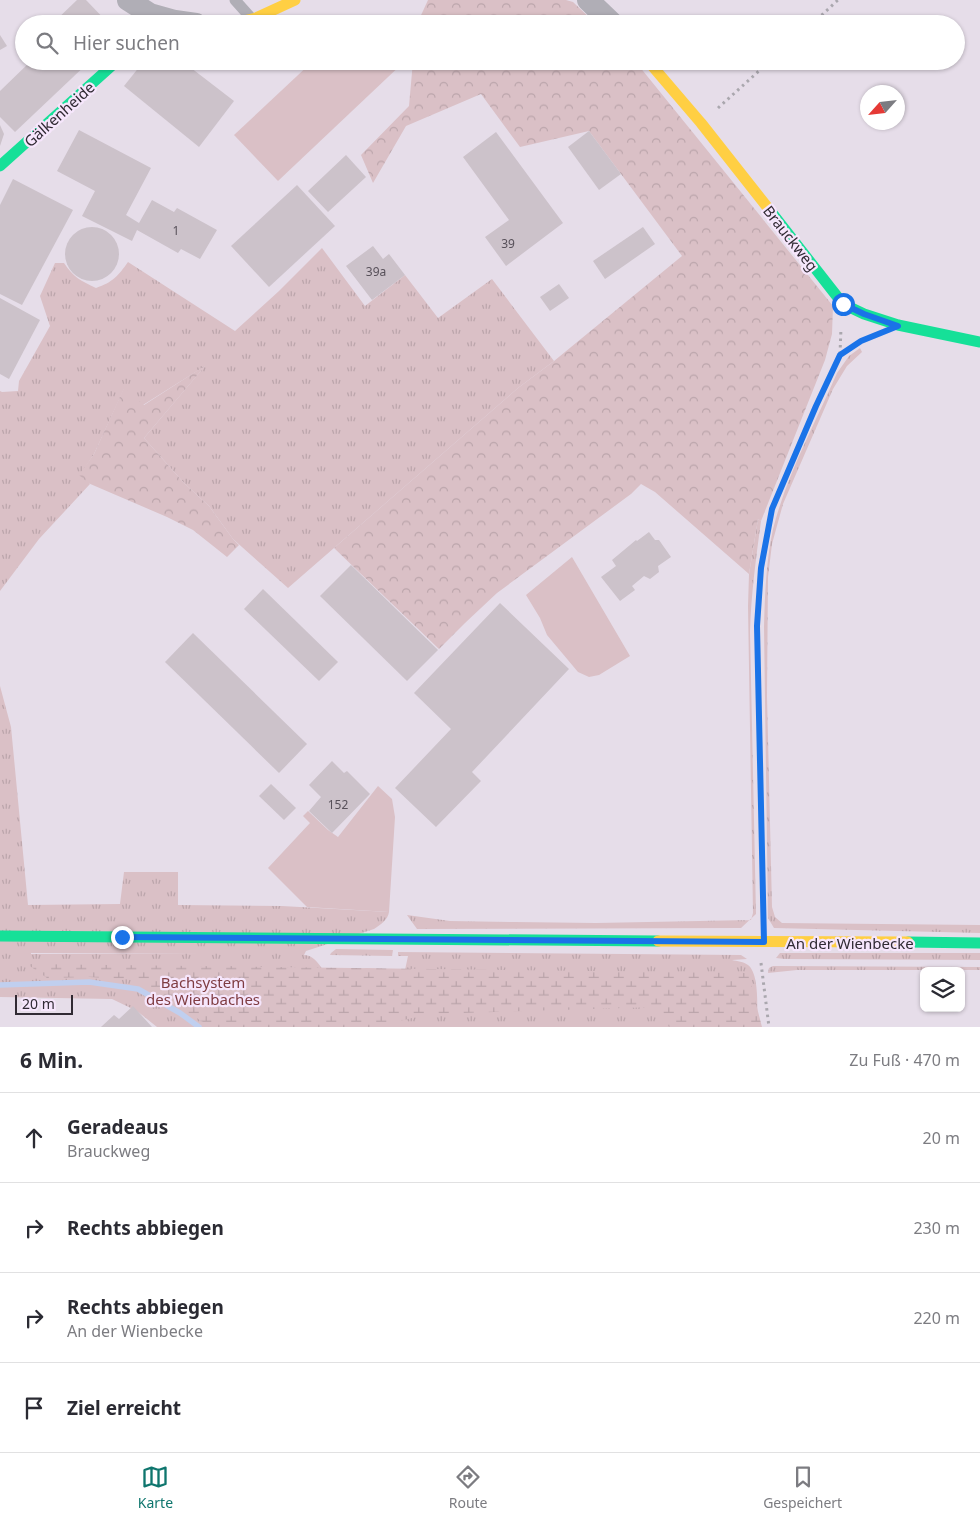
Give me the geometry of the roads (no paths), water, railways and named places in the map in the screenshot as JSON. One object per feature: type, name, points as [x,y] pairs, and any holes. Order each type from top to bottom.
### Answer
[{"type":"street","points":[[128,0],[144,15]]},
{"type":"street","points":[[262,15],[295,0]]},
{"type":"street","points":[[588,0],[604,15]]},
{"type":"street","name":"Gälkenheide","points":[[0,166],[107,70]]},
{"type":"street","name":"Brauckweg","points":[[656,70],[701,123],[843,304],[898,326],[980,342]]},
{"type":"street","name":"An der Wienbecke","points":[[0,936],[980,943]]},
{"type":"lane","points":[[235,0],[248,15]]},
{"type":"waterway","points":[[0,985],[89,982],[138,989],[180,1013],[199,1027]]},
{"type":"park label","name":"Bachsystem des Wienbaches","points":[[203,990]]}]
